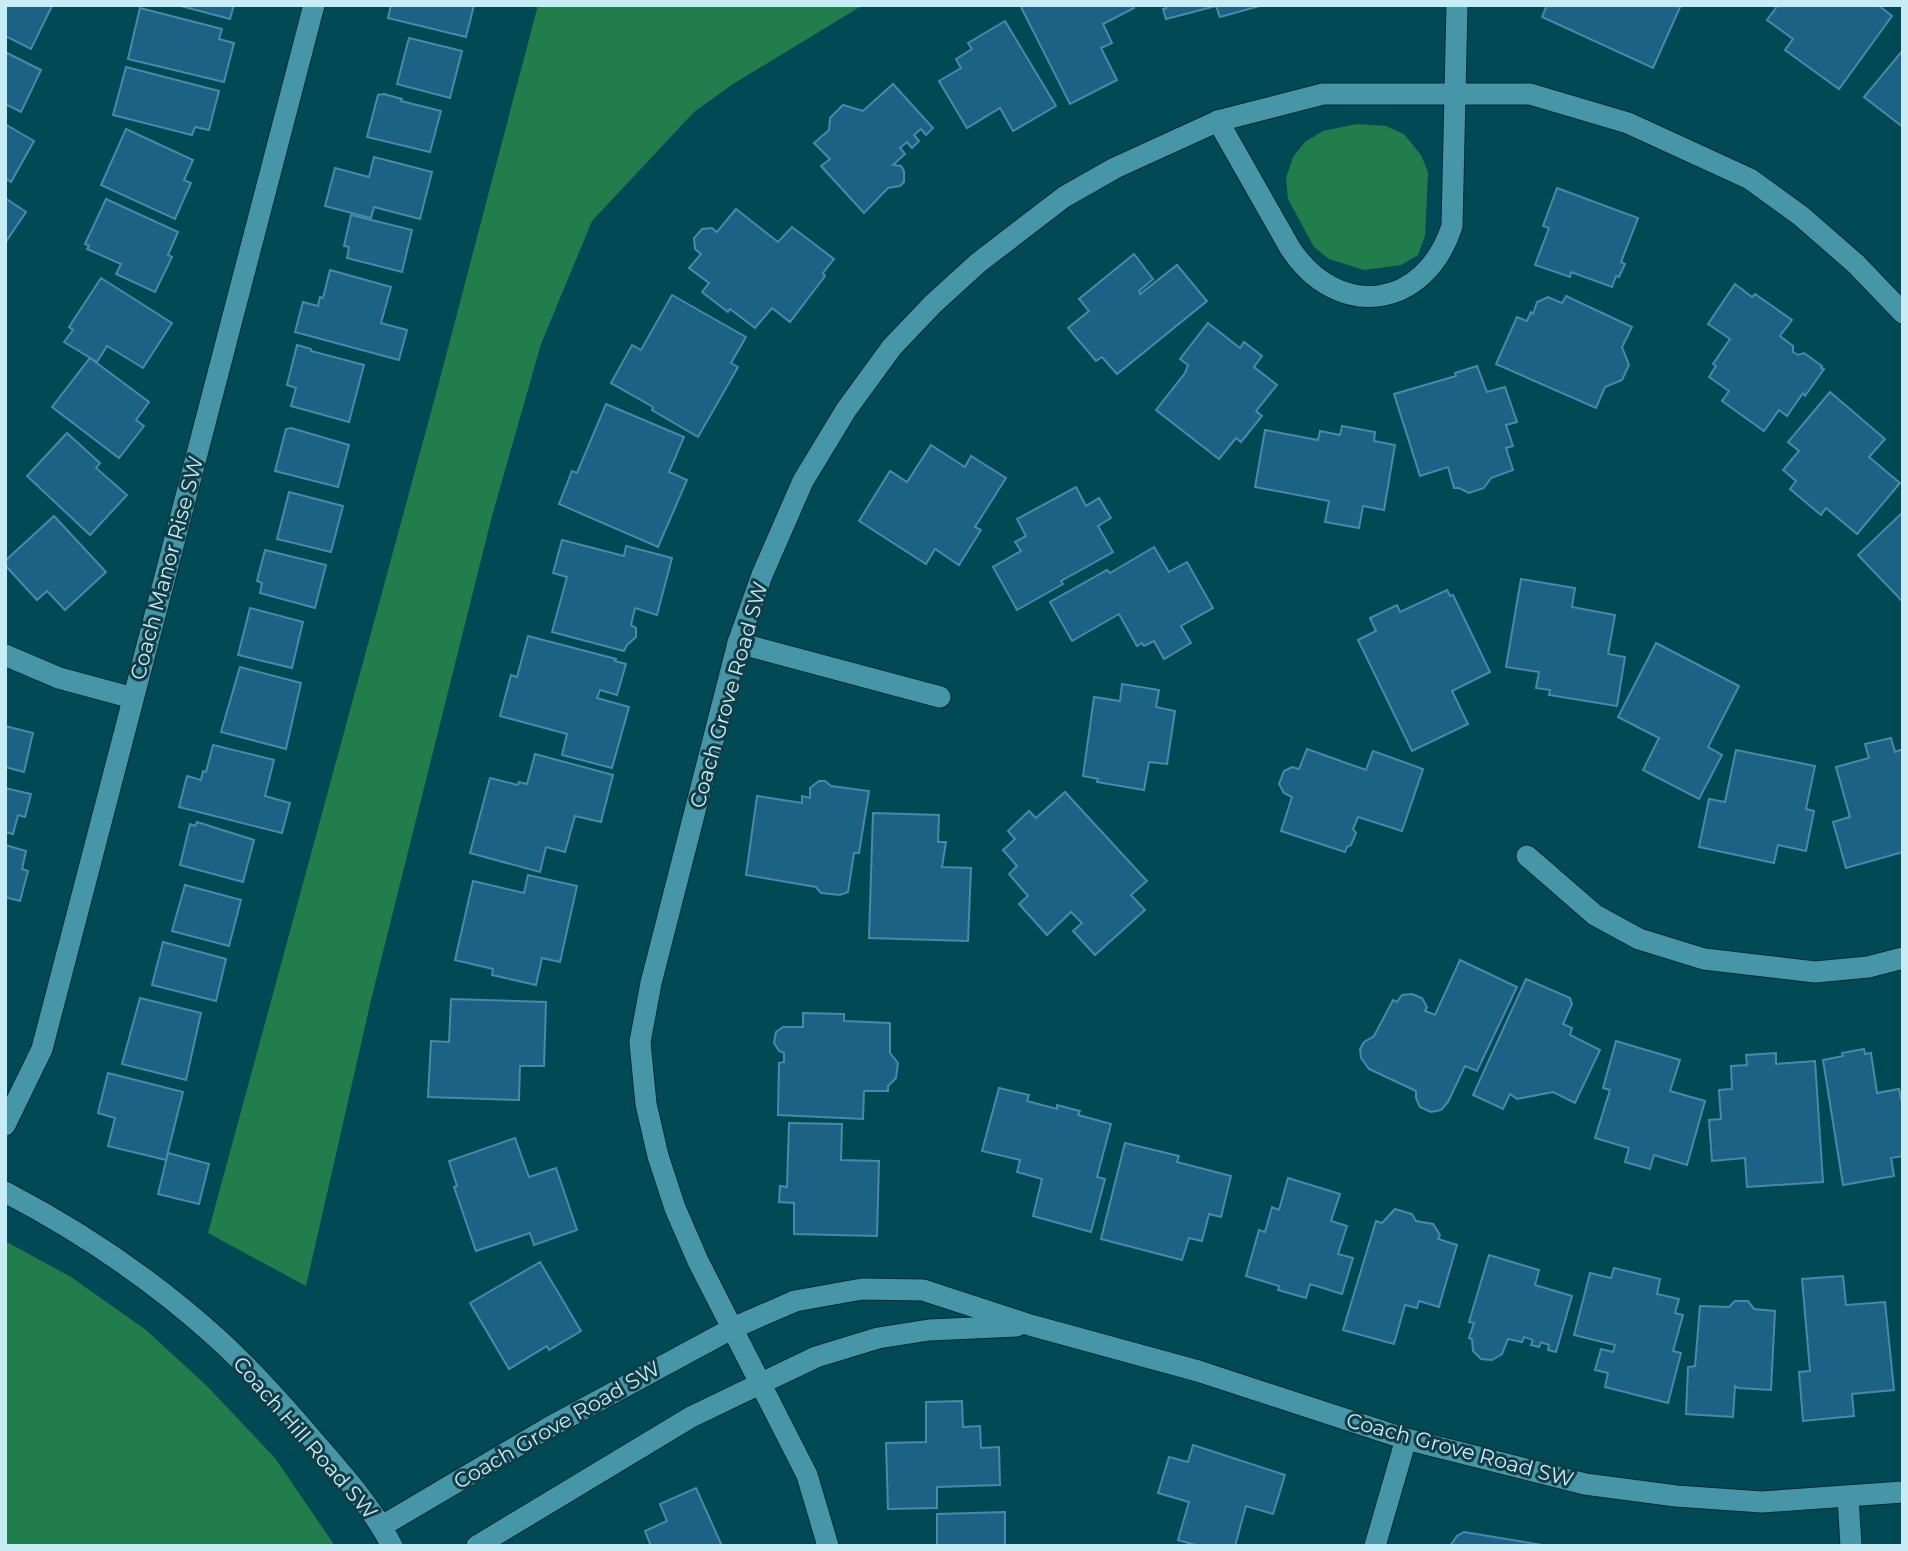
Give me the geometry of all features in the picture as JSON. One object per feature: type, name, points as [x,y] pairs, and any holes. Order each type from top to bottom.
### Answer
[{"type":"street","name":"Coach Manor Rise SW","points":[[5,1125],[41,1049],[314,5]]},
{"type":"street","points":[[1218,121],[1300,263],[1314,277],[1330,288],[1357,295],[1386,294],[1405,288],[1422,277],[1436,262],[1446,246],[1452,226],[1457,5]]},
{"type":"street","name":"Coach Grove Road SW","points":[[761,1381],[698,1261],[675,1208],[658,1156],[646,1104],[640,1042],[651,983],[738,643],[777,537],[803,481],[846,410],[892,347],[933,304],[978,263],[1064,197],[1115,167],[1218,121],[1323,94],[1456,93],[1530,94],[1628,123],[1751,179],[1801,216],[1847,256],[1903,313]]},
{"type":"street","points":[[738,643],[940,696]]},
{"type":"street","points":[[5,655],[59,678],[133,698]]},
{"type":"street","points":[[1527,856],[1595,915],[1639,939],[1704,959],[1815,972],[1868,967],[1903,958]]},
{"type":"street","name":"Coach Hill Road SW","points":[[5,1192],[99,1246],[184,1309],[220,1341],[281,1403],[339,1470],[382,1526],[392,1546]]},
{"type":"street","name":"Coach Grove Road SW","points":[[382,1526],[548,1428],[733,1328],[794,1301],[862,1289],[923,1290],[1030,1325],[1198,1371],[1406,1439],[1585,1484],[1676,1496],[1762,1502],[1903,1492]]},
{"type":"street","name":"Coach Grove Road SW","points":[[477,1546],[691,1416],[816,1357],[878,1338],[929,1330],[1030,1325]]},
{"type":"street","points":[[761,1381],[807,1475],[828,1546]]},
{"type":"street","points":[[1375,1546],[1406,1439]]},
{"type":"street","points":[[1847,1497],[1851,1546]]},
{"type":"green space","points":[[538,5],[863,5],[733,84],[694,112],[592,221],[541,344],[492,516],[372,996],[306,1286],[208,1233],[437,390]]},
{"type":"green space","points":[[1357,124],[1386,126],[1404,134],[1421,155],[1428,172],[1425,236],[1418,255],[1401,265],[1364,270],[1329,259],[1314,247],[1288,199],[1286,178],[1293,157],[1305,142],[1323,131]]},
{"type":"green space","points":[[5,1241],[71,1277],[146,1330],[207,1386],[275,1458],[335,1546],[5,1546]]},
{"type":"building","points":[[5,5],[52,6],[31,49],[5,36]]},
{"type":"building","points":[[177,5],[234,5],[230,19]]},
{"type":"building","points":[[391,5],[474,5],[466,37],[388,18]]},
{"type":"building","points":[[1020,5],[1133,5],[1134,8],[1103,24],[1112,43],[1101,48],[1117,80],[1070,104]]},
{"type":"building","points":[[1165,5],[1263,5],[1220,17],[1216,6],[1166,19],[1163,9],[1166,8]]},
{"type":"building","points":[[1547,5],[1681,5],[1653,68],[1542,17]]},
{"type":"building","points":[[1778,5],[1878,5],[1892,16],[1839,89],[1785,50],[1793,39],[1767,20]]},
{"type":"building","points":[[140,8],[222,29],[219,39],[234,43],[224,82],[128,59]]},
{"type":"building","points":[[1005,21],[1056,106],[1013,131],[1000,108],[967,128],[939,81],[961,68],[956,59],[972,49],[968,43]]},
{"type":"building","points":[[409,38],[462,51],[450,98],[397,84]]},
{"type":"building","points":[[1903,50],[1903,127],[1864,97]]},
{"type":"building","points":[[5,52],[41,70],[21,112],[5,104]]},
{"type":"building","points":[[126,67],[219,91],[209,130],[195,127],[192,135],[113,115]]},
{"type":"building","points":[[893,84],[933,128],[926,135],[921,129],[914,135],[919,141],[912,148],[907,142],[900,148],[905,154],[893,165],[901,166],[904,182],[900,186],[888,188],[864,213],[821,166],[830,159],[814,143],[829,130],[830,118],[843,105],[863,111]]},
{"type":"building","points":[[384,94],[441,111],[430,152],[367,137],[378,95]]},
{"type":"building","points":[[5,124],[34,141],[11,182],[5,178]]},
{"type":"building","points":[[126,129],[193,160],[184,180],[191,183],[175,219],[101,185]]},
{"type":"building","points":[[374,157],[432,172],[420,219],[374,207],[371,218],[325,206],[335,168],[369,177]]},
{"type":"building","points":[[1557,188],[1638,218],[1621,262],[1625,264],[1612,287],[1571,272],[1570,277],[1535,265],[1549,228],[1543,226]]},
{"type":"building","points":[[5,198],[26,212],[5,243]]},
{"type":"building","points":[[106,199],[178,232],[168,255],[172,257],[155,292],[116,274],[121,264],[87,249],[89,246],[85,244]]},
{"type":"building","points":[[736,209],[778,242],[792,227],[834,259],[823,273],[825,276],[790,322],[772,308],[755,328],[702,292],[709,283],[689,268],[701,254],[695,249],[694,238],[702,229],[712,228],[717,232]]},
{"type":"building","points":[[351,215],[412,230],[402,272],[347,258],[349,247],[344,246]]},
{"type":"building","points":[[1134,254],[1153,279],[1139,291],[1140,294],[1177,265],[1207,301],[1117,374],[1102,357],[1096,361],[1068,328],[1089,311],[1079,299]]},
{"type":"building","points":[[330,270],[391,287],[381,323],[407,330],[399,360],[295,332],[303,302],[318,306],[320,297],[323,298]]},
{"type":"building","points":[[101,278],[172,323],[143,368],[107,346],[97,362],[64,342],[73,330],[69,327]]},
{"type":"building","points":[[1735,284],[1752,297],[1755,294],[1792,320],[1780,336],[1793,346],[1793,352],[1798,355],[1804,353],[1824,369],[1787,416],[1779,410],[1764,431],[1722,401],[1729,391],[1709,377],[1716,366],[1713,364],[1730,339],[1708,324]]},
{"type":"building","points":[[672,295],[746,337],[731,363],[738,367],[698,437],[611,383],[632,345],[641,350]]},
{"type":"building","points":[[1566,296],[1632,327],[1622,347],[1629,365],[1622,380],[1605,387],[1596,408],[1496,364],[1517,317],[1527,321],[1537,302],[1548,297],[1562,303]]},
{"type":"building","points":[[1208,323],[1240,348],[1244,342],[1262,356],[1254,367],[1277,385],[1256,411],[1262,416],[1241,442],[1236,438],[1219,459],[1156,410],[1185,373],[1188,365],[1180,359]]},
{"type":"building","points":[[297,345],[364,365],[349,422],[291,406],[296,388],[287,385]]},
{"type":"building","points":[[90,358],[149,402],[136,420],[144,426],[119,458],[52,407]]},
{"type":"building","points":[[1477,366],[1487,392],[1505,387],[1517,422],[1506,425],[1513,446],[1506,448],[1513,470],[1491,478],[1484,488],[1469,493],[1454,488],[1448,467],[1420,476],[1394,394],[1456,376],[1455,373]]},
{"type":"building","points":[[1830,392],[1885,439],[1869,457],[1900,483],[1857,534],[1826,508],[1821,515],[1790,489],[1796,481],[1783,470],[1799,451],[1788,442]]},
{"type":"building","points":[[606,404],[684,437],[669,472],[687,480],[658,547],[559,504],[572,471],[577,473]]},
{"type":"building","points":[[1342,426],[1375,432],[1374,441],[1395,445],[1384,510],[1363,506],[1359,528],[1325,522],[1329,501],[1255,487],[1265,430],[1318,440],[1320,431],[1340,435]]},
{"type":"building","points":[[291,428],[349,445],[338,487],[275,471],[286,429]]},
{"type":"building","points":[[67,433],[100,463],[96,468],[127,495],[90,535],[27,476]]},
{"type":"building","points":[[931,445],[965,467],[971,456],[1006,478],[975,527],[981,530],[959,565],[935,549],[926,564],[859,521],[890,471],[907,482]]},
{"type":"building","points":[[1076,487],[1086,506],[1099,498],[1111,518],[1098,526],[1113,552],[1017,610],[993,567],[1021,551],[1015,542],[1026,536],[1017,519]]},
{"type":"building","points":[[289,492],[343,506],[331,552],[277,539]]},
{"type":"building","points":[[1903,512],[1903,602],[1858,555]]},
{"type":"building","points":[[54,516],[106,572],[65,610],[47,591],[37,600],[5,565],[5,561]]},
{"type":"building","points":[[562,540],[624,556],[626,546],[672,558],[657,615],[635,608],[631,625],[636,628],[636,637],[624,651],[552,632],[567,577],[553,573]]},
{"type":"building","points":[[1154,547],[1169,572],[1187,562],[1213,608],[1181,626],[1191,643],[1164,659],[1154,641],[1137,646],[1119,614],[1072,641],[1050,602],[1107,570],[1110,573]]},
{"type":"building","points":[[265,550],[326,565],[315,608],[260,593],[262,583],[257,581]]},
{"type":"building","points":[[1521,579],[1575,588],[1572,607],[1615,615],[1608,654],[1625,657],[1617,706],[1549,695],[1550,690],[1536,688],[1539,672],[1506,667]]},
{"type":"building","points":[[1447,590],[1450,596],[1453,595],[1490,672],[1452,691],[1468,724],[1412,751],[1358,640],[1376,631],[1370,618],[1397,605],[1400,612]]},
{"type":"building","points":[[250,608],[303,622],[292,668],[238,655]]},
{"type":"building","points":[[528,636],[626,664],[617,695],[600,690],[597,698],[629,707],[612,768],[562,755],[567,734],[500,716],[511,675],[517,677]]},
{"type":"building","points":[[1656,643],[1739,686],[1708,747],[1722,755],[1699,799],[1643,770],[1659,738],[1618,717]]},
{"type":"building","points":[[240,667],[301,683],[286,749],[221,732]]},
{"type":"building","points":[[1122,684],[1159,690],[1156,707],[1175,711],[1167,764],[1149,762],[1144,790],[1097,782],[1098,779],[1083,776],[1094,697],[1120,701]]},
{"type":"building","points":[[5,726],[33,733],[24,772],[5,767]]},
{"type":"building","points":[[1891,738],[1895,752],[1903,749],[1903,852],[1846,868],[1833,822],[1850,817],[1836,767],[1869,758],[1865,744]]},
{"type":"building","points":[[213,745],[274,760],[265,796],[290,803],[282,833],[179,807],[187,776],[201,780],[203,771],[206,772]]},
{"type":"building","points":[[1307,749],[1366,770],[1373,751],[1423,769],[1402,831],[1358,817],[1353,829],[1356,833],[1345,852],[1281,831],[1292,797],[1284,793],[1279,784],[1284,771],[1292,767],[1299,769]]},
{"type":"building","points":[[1736,750],[1815,766],[1806,809],[1814,811],[1806,851],[1778,845],[1774,863],[1699,847],[1709,799],[1725,802]]},
{"type":"building","points":[[535,754],[613,775],[601,822],[575,816],[565,852],[546,847],[540,872],[470,853],[490,778],[518,785],[519,782],[527,784]]},
{"type":"building","points":[[819,781],[825,781],[831,786],[869,791],[859,853],[854,853],[848,892],[840,895],[821,893],[816,887],[746,875],[757,796],[802,803],[802,796],[810,798],[810,788]]},
{"type":"building","points":[[5,788],[31,794],[25,817],[18,815],[13,834],[5,832]]},
{"type":"building","points":[[1065,792],[1147,881],[1131,895],[1145,910],[1095,955],[1073,931],[1082,923],[1071,912],[1047,935],[1019,904],[1028,896],[1009,874],[1017,866],[1003,850],[1015,839],[1008,831],[1029,811],[1036,818]]},
{"type":"building","points":[[873,813],[939,815],[938,842],[946,842],[942,867],[971,868],[968,941],[869,938]]},
{"type":"building","points":[[197,822],[254,840],[243,882],[180,865],[190,824],[195,826]]},
{"type":"building","points":[[5,845],[26,851],[22,869],[28,871],[20,901],[5,897]]},
{"type":"building","points":[[528,875],[577,886],[560,962],[542,958],[536,985],[492,975],[493,969],[455,960],[473,881],[524,893]]},
{"type":"building","points":[[185,885],[241,900],[229,946],[172,931]]},
{"type":"building","points":[[163,942],[226,959],[216,1001],[152,985]]},
{"type":"building","points":[[1460,960],[1517,987],[1477,1071],[1465,1066],[1448,1102],[1441,1110],[1431,1112],[1420,1107],[1416,1091],[1369,1069],[1361,1058],[1360,1049],[1364,1042],[1374,1036],[1393,1000],[1397,1002],[1402,995],[1412,994],[1422,998],[1427,1007],[1425,1011],[1435,1015]]},
{"type":"building","points":[[1526,979],[1570,998],[1572,1004],[1563,1024],[1572,1028],[1570,1035],[1600,1050],[1575,1103],[1553,1092],[1517,1099],[1510,1094],[1503,1109],[1473,1095]]},
{"type":"building","points":[[140,998],[201,1013],[186,1080],[122,1064]]},
{"type":"building","points":[[451,999],[546,1002],[544,1066],[520,1066],[519,1100],[428,1097],[431,1041],[449,1042]]},
{"type":"building","points":[[803,1013],[844,1014],[844,1021],[890,1023],[890,1053],[898,1063],[896,1078],[888,1086],[888,1091],[864,1091],[863,1119],[778,1115],[779,1063],[784,1062],[784,1053],[779,1051],[774,1043],[776,1032],[783,1027],[803,1027]]},
{"type":"building","points":[[1616,1041],[1680,1060],[1670,1091],[1705,1101],[1687,1165],[1654,1155],[1650,1169],[1625,1162],[1629,1148],[1595,1138],[1610,1090],[1603,1088]]},
{"type":"building","points":[[1864,1049],[1865,1054],[1871,1053],[1877,1093],[1899,1089],[1903,1108],[1903,1156],[1891,1158],[1894,1176],[1843,1185],[1823,1060]]},
{"type":"building","points":[[1776,1053],[1776,1064],[1815,1061],[1823,1182],[1747,1187],[1745,1158],[1712,1161],[1709,1120],[1721,1119],[1719,1090],[1732,1089],[1731,1066],[1747,1065],[1746,1055]]},
{"type":"building","points":[[108,1073],[183,1092],[166,1160],[108,1146],[115,1118],[98,1113]]},
{"type":"building","points":[[999,1088],[1029,1095],[1027,1101],[1057,1109],[1057,1105],[1080,1111],[1078,1115],[1111,1124],[1097,1177],[1105,1179],[1091,1232],[1033,1216],[1042,1179],[1017,1172],[1020,1160],[982,1151]]},
{"type":"building","points":[[789,1123],[842,1124],[841,1160],[879,1161],[877,1236],[794,1234],[794,1203],[779,1202],[780,1186],[787,1187]]},
{"type":"building","points":[[515,1138],[529,1177],[556,1168],[577,1230],[534,1245],[530,1233],[476,1251],[454,1187],[457,1186],[449,1161]]},
{"type":"building","points":[[1125,1143],[1179,1156],[1177,1162],[1231,1176],[1221,1217],[1209,1214],[1202,1241],[1189,1238],[1182,1260],[1101,1239]]},
{"type":"building","points":[[168,1153],[209,1164],[199,1204],[158,1194]]},
{"type":"building","points":[[1288,1178],[1340,1194],[1331,1221],[1347,1226],[1338,1254],[1353,1258],[1342,1294],[1310,1284],[1306,1298],[1278,1290],[1279,1286],[1246,1276],[1259,1230],[1265,1232],[1272,1207],[1279,1210]]},
{"type":"building","points":[[1395,1209],[1412,1214],[1416,1221],[1433,1224],[1440,1235],[1438,1239],[1457,1245],[1439,1307],[1419,1301],[1417,1308],[1405,1305],[1394,1344],[1343,1330],[1376,1221],[1382,1223]]},
{"type":"building","points":[[1489,1255],[1539,1270],[1535,1285],[1572,1296],[1556,1352],[1548,1350],[1549,1345],[1541,1342],[1539,1347],[1531,1345],[1533,1340],[1524,1337],[1522,1342],[1508,1339],[1502,1354],[1492,1360],[1481,1359],[1473,1351],[1472,1339],[1469,1338],[1474,1323],[1469,1322]]},
{"type":"building","points":[[540,1262],[581,1331],[549,1350],[547,1346],[509,1369],[470,1303]]},
{"type":"building","points":[[1614,1268],[1660,1279],[1657,1294],[1679,1299],[1675,1313],[1683,1315],[1673,1351],[1681,1353],[1668,1403],[1605,1387],[1608,1373],[1595,1370],[1601,1349],[1613,1352],[1615,1345],[1574,1335],[1590,1273],[1611,1278]]},
{"type":"building","points":[[1843,1276],[1846,1305],[1885,1302],[1894,1390],[1852,1394],[1854,1416],[1803,1421],[1799,1372],[1810,1371],[1802,1279]]},
{"type":"building","points":[[1735,1301],[1748,1301],[1754,1309],[1775,1311],[1771,1390],[1735,1386],[1733,1417],[1686,1414],[1688,1367],[1695,1366],[1700,1306],[1729,1307]]},
{"type":"building","points":[[962,1401],[963,1427],[980,1426],[981,1448],[999,1447],[1000,1485],[937,1487],[937,1508],[888,1509],[886,1443],[926,1442],[926,1402]]},
{"type":"building","points":[[1193,1445],[1285,1475],[1273,1514],[1246,1506],[1235,1546],[1199,1546],[1178,1540],[1189,1502],[1158,1493],[1169,1457],[1188,1462]]},
{"type":"building","points":[[696,1488],[722,1546],[651,1546],[645,1531],[667,1521],[660,1504]]},
{"type":"building","points":[[1005,1512],[1005,1546],[937,1546],[937,1514]]},
{"type":"building","points":[[1464,1532],[1548,1546],[1450,1546],[1457,1536]]}]
